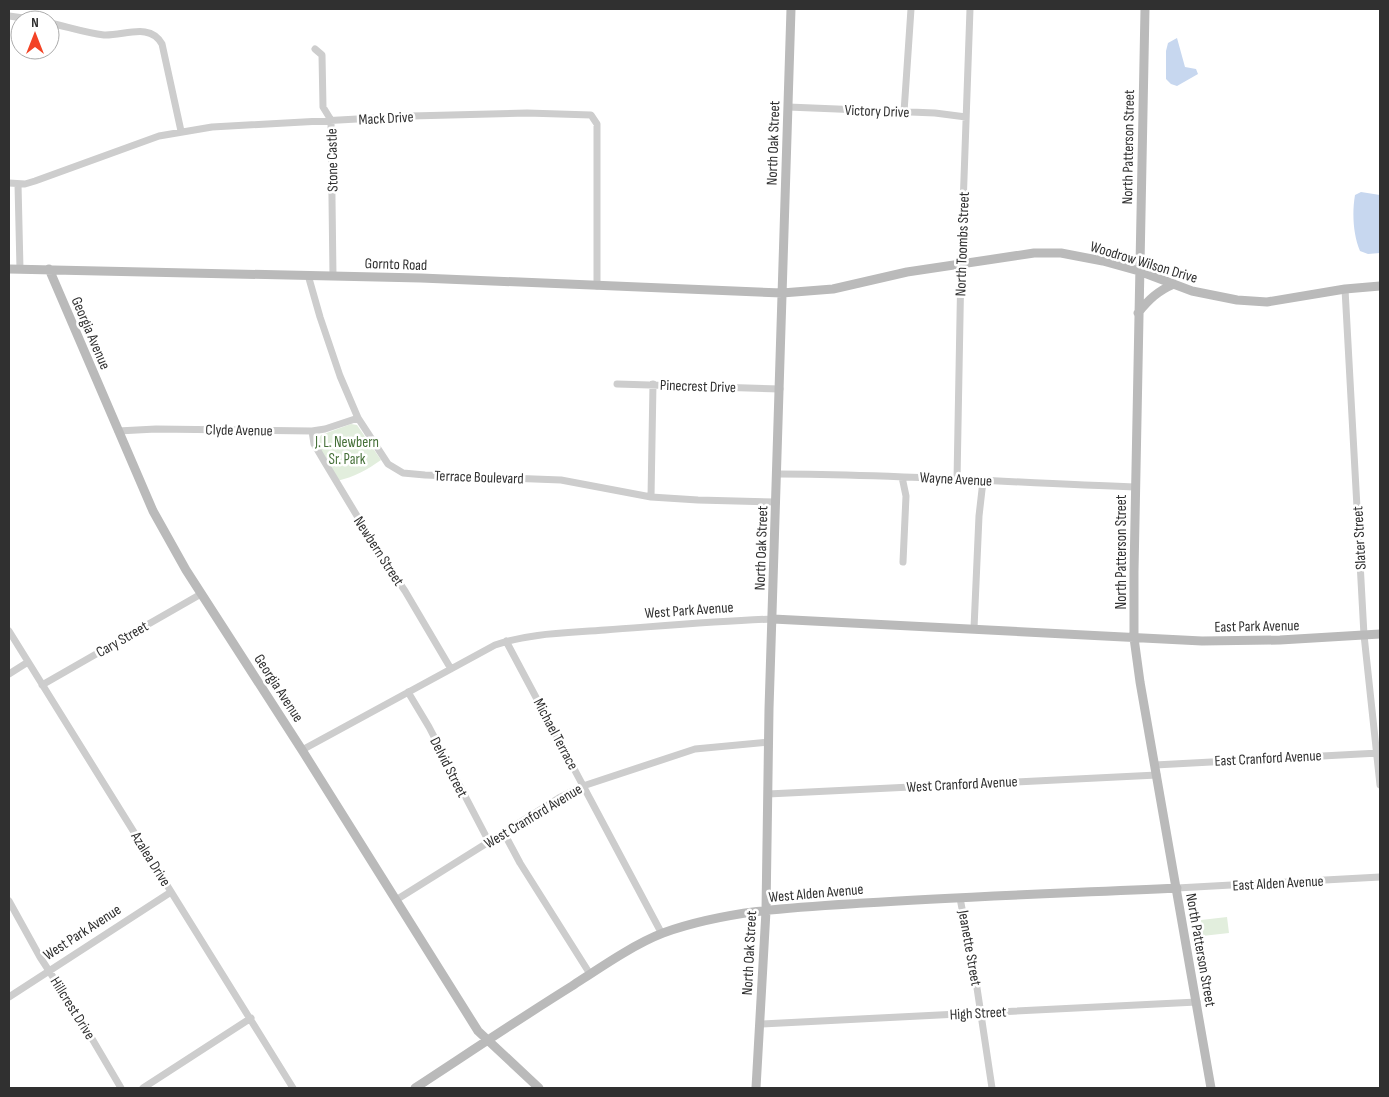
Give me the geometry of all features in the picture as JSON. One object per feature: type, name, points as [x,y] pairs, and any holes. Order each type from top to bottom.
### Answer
[{"type":"street","name":"North Oak Street","points":[[756,1088],[766,911],[768,742],[778,474],[791,9]]},
{"type":"street","points":[[904,112],[911,9]]},
{"type":"street","name":"North Toombs Street","points":[[957,480],[961,264],[970,9]]},
{"type":"street","name":"North Patterson Street","points":[[1145,9],[1134,487],[1134,638],[1140,682],[1211,1088]]},
{"type":"street","points":[[60,25],[105,35],[137,31],[149,32],[159,38],[164,52],[181,131]]},
{"type":"street","name":"Stone Castle","points":[[315,49],[322,56],[323,106],[331,120],[333,276]]},
{"type":"street","name":"Victory Drive","points":[[788,107],[935,113],[966,117]]},
{"type":"street","name":"Mack Drive","points":[[18,184],[35,181],[159,136],[181,131],[238,125],[331,120],[526,113],[591,115],[597,124],[598,286]]},
{"type":"street","points":[[9,183],[18,184],[20,269]]},
{"type":"street","name":"Woodrow Wilson Drive","points":[[782,293],[833,290],[907,272],[1034,253],[1060,253],[1103,261],[1139,271],[1192,291],[1237,300],[1267,302],[1380,286]]},
{"type":"street","name":"Gornto Road","points":[[9,269],[308,275],[782,293]]},
{"type":"street","name":"Georgia Avenue","points":[[49,269],[153,511],[201,594],[302,750],[478,1031],[539,1088]]},
{"type":"street","name":"Terrace Boulevard","points":[[308,275],[340,376],[358,418],[388,464],[404,472],[425,475],[561,480],[651,497],[776,502]]},
{"type":"street","points":[[1138,313],[1148,299],[1174,284]]},
{"type":"street","name":"Slater Street","points":[[1345,290],[1364,635],[1380,785]]},
{"type":"street","name":"Pinecrest Drive","points":[[617,384],[780,389]]},
{"type":"street","points":[[651,497],[653,384]]},
{"type":"street","name":"Clyde Avenue","points":[[118,431],[156,429],[312,431],[358,418]]},
{"type":"street","name":"Newbern Street","points":[[312,431],[314,444],[451,669]]},
{"type":"street","name":"Wayne Avenue","points":[[778,474],[855,474],[1134,487]]},
{"type":"street","points":[[902,477],[906,496],[903,562]]},
{"type":"street","points":[[974,628],[983,481]]},
{"type":"street","name":"Cary Street","points":[[42,685],[201,594]]},
{"type":"street","name":"West Park Avenue","points":[[302,750],[495,645],[521,638],[773,619],[974,628],[1134,638]]},
{"type":"street","name":"Azalea Drive","points":[[9,631],[293,1088]]},
{"type":"street","name":"East Park Avenue","points":[[1134,638],[1235,641],[1380,634]]},
{"type":"street","name":"Michael Terrace","points":[[506,641],[662,934]]},
{"type":"street","points":[[9,674],[28,662]]},
{"type":"street","name":"Delvid Street","points":[[408,692],[429,727],[489,842]]},
{"type":"street","name":"West Cranford Avenue","points":[[396,900],[559,798],[583,786],[696,749],[768,742]]},
{"type":"street","name":"East Cranford Avenue","points":[[1155,765],[1378,754]]},
{"type":"street","name":"West Cranford Avenue","points":[[768,794],[1157,775]]},
{"type":"street","points":[[504,833],[590,974]]},
{"type":"street","name":"East Alden Avenue","points":[[1176,888],[1380,877]]},
{"type":"street","name":"West Alden Avenue","points":[[415,1088],[590,974],[662,934],[685,926],[766,911],[960,898],[1176,888]]},
{"type":"street","name":"West Park Avenue","points":[[9,997],[171,892]]},
{"type":"street","name":"Jeanette Street","points":[[960,898],[981,1012],[992,1088]]},
{"type":"street","name":"Hillcrest Drive","points":[[9,901],[121,1088]]},
{"type":"street","name":"High Street","points":[[760,1024],[1196,1002]]},
{"type":"street","points":[[143,1088],[251,1018]]},
{"type":"green space","name":"J. L. Newbern Sr. Park","points":[[351,424],[357,425],[381,460],[360,473],[337,481],[316,444],[321,435]]},
{"type":"green space","points":[[1227,917],[1229,933],[1202,936],[1201,920]]},
{"type":"water","points":[[1177,38],[1185,67],[1196,69],[1198,74],[1177,86],[1171,84],[1166,79],[1166,51],[1168,43]]},
{"type":"water","points":[[1361,192],[1380,195],[1380,253],[1368,254],[1360,251],[1355,231],[1354,209],[1355,195]]}]
